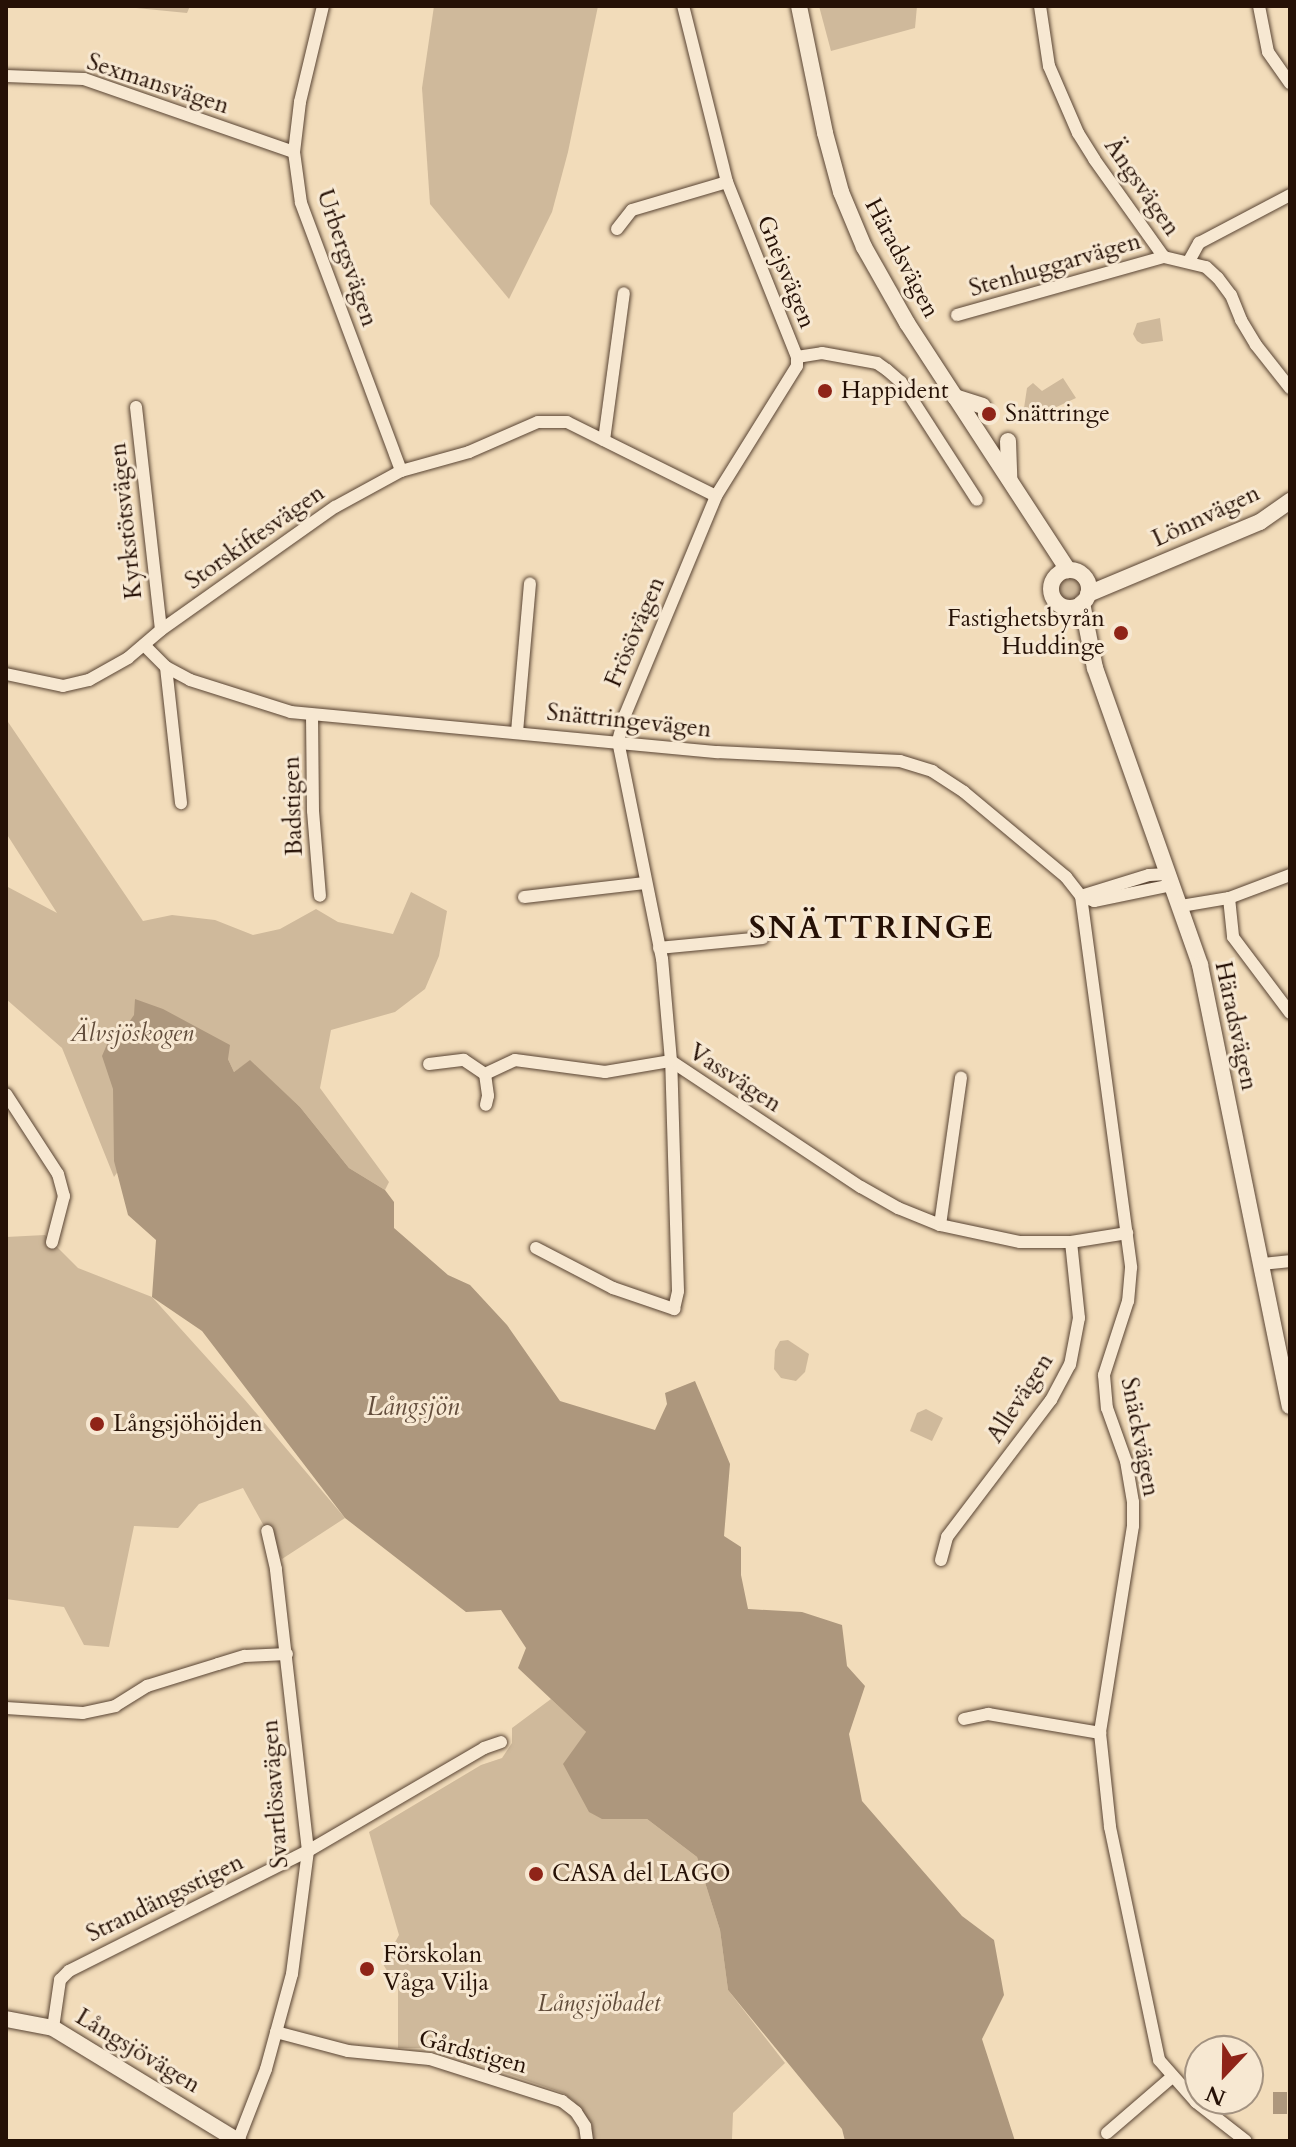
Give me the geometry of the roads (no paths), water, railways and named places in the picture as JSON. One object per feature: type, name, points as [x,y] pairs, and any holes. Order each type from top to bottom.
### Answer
[{"type":"street","name":"Urbergsvägen","points":[[323,6],[302,91],[294,152],[301,203],[401,471]]},
{"type":"street","name":"Gnejsvägen","points":[[683,6],[727,182],[797,357],[822,353],[877,363],[887,370],[901,382],[977,500]]},
{"type":"street","name":"Häradsvägen","points":[[799,6],[825,133],[841,192],[886,289],[1025,506],[1063,572],[1051,593],[1059,604],[1081,595],[1095,668],[1200,965],[1290,1406]]},
{"type":"street","name":"Ängsvägen","points":[[1040,6],[1049,66],[1078,133],[1164,257],[1206,267],[1218,278],[1231,295],[1256,345],[1290,388]]},
{"type":"street","points":[[1259,6],[1268,52],[1290,83]]},
{"type":"street","name":"Sexmansvägen","points":[[6,76],[84,79],[294,152]]},
{"type":"street","points":[[617,229],[632,210],[727,182]]},
{"type":"street","points":[[1189,261],[1199,243],[1290,195]]},
{"type":"street","name":"Stenhuggarvägen","points":[[957,315],[1164,257]]},
{"type":"street","points":[[624,293],[604,440],[716,496]]},
{"type":"street","name":"Frösövägen","points":[[536,1248],[613,1288],[674,1309],[678,1291],[671,1061],[659,948],[618,741],[625,715],[716,496],[794,374],[797,357]]},
{"type":"street","points":[[955,397],[983,406]]},
{"type":"street","name":"Kyrkstötsvägen","points":[[136,407],[161,630]]},
{"type":"street","name":"Storskiftesvägen","points":[[6,674],[33,682],[78,684],[115,666],[289,536],[401,471],[469,452],[538,422],[567,422],[604,440]]},
{"type":"street","points":[[1008,441],[1009,482]]},
{"type":"street","name":"Lönnvägen","points":[[1081,595],[1260,522],[1290,501]]},
{"type":"street","points":[[1063,572],[1081,595]]},
{"type":"street","points":[[517,732],[530,584]]},
{"type":"street","name":"Snättringevägen","points":[[144,645],[166,667],[245,700],[312,715],[717,752],[863,756],[914,764],[964,792],[1066,877],[1081,896]]},
{"type":"street","points":[[166,667],[181,803]]},
{"type":"street","name":"Badstigen","points":[[312,715],[313,811],[320,896]]},
{"type":"street","points":[[1181,906],[1229,898],[1290,875]]},
{"type":"street","points":[[1081,896],[1094,901],[1170,879]]},
{"type":"street","points":[[524,897],[645,883]]},
{"type":"street","name":"Snäckvägen","points":[[1081,896],[1131,1282],[1106,1364],[1103,1388],[1130,1476],[1133,1526],[1100,1733],[1110,1827],[1153,2044],[1159,2060],[1196,2102],[1246,2141]]},
{"type":"street","points":[[1229,898],[1233,937],[1290,1013]]},
{"type":"street","points":[[659,948],[763,938]]},
{"type":"street","points":[[429,1064],[464,1060],[485,1074],[486,1105]]},
{"type":"street","name":"Vassvägen","points":[[485,1074],[515,1060],[594,1072],[671,1061],[861,1187],[898,1208],[940,1225],[1020,1242],[1071,1242],[1127,1233]]},
{"type":"street","points":[[940,1225],[961,1077]]},
{"type":"street","points":[[6,1094],[58,1174],[64,1196],[52,1242]]},
{"type":"street","name":"Allevägen","points":[[941,1560],[947,1537],[1051,1400],[1070,1365],[1079,1318],[1071,1242]]},
{"type":"street","points":[[1262,1264],[1290,1261]]},
{"type":"street","name":"Svartlösavägen","points":[[238,2141],[276,2032],[294,1959],[308,1851],[287,1654],[276,1569],[267,1531]]},
{"type":"street","points":[[6,1708],[83,1713],[115,1706],[147,1686],[245,1656],[287,1654]]},
{"type":"street","points":[[964,1719],[988,1714],[1100,1733]]},
{"type":"street","name":"Strandängsstigen","points":[[53,2028],[60,1980],[69,1971],[308,1851],[484,1748],[501,1742]]},
{"type":"street","name":"Långsjövägen","points":[[6,2019],[53,2028],[238,2141]]},
{"type":"street","name":"Gårdstigen","points":[[276,2032],[348,2051],[430,2059],[549,2096],[576,2112],[585,2126],[587,2141]]},
{"type":"street","points":[[1107,2133],[1172,2077]]},
{"type":"water","name":"Långsjön","points":[[135,999],[163,1009],[230,1045],[228,1059],[234,1072],[250,1060],[300,1107],[349,1168],[385,1190],[394,1202],[394,1228],[448,1275],[470,1285],[507,1325],[560,1401],[655,1430],[667,1404],[665,1393],[695,1381],[730,1464],[724,1536],[741,1547],[741,1575],[748,1609],[802,1612],[842,1625],[847,1666],[865,1686],[849,1734],[862,1801],[962,1916],[994,1940],[1004,1995],[982,2039],[1015,2141],[845,2141],[842,2129],[728,1990],[720,1930],[697,1857],[647,1819],[602,1819],[589,1812],[563,1764],[586,1732],[518,1668],[526,1648],[501,1610],[466,1612],[345,1518],[202,1331],[152,1297],[156,1240],[128,1215],[114,1161],[113,1089],[102,1056],[108,1042],[118,1038],[134,1015]]},
{"type":"water","points":[[1273,2092],[1287,2092],[1287,2114],[1273,2114]]},
{"type":"place","name":"Happident","points":[[825,391]]},
{"type":"place","name":"Snättringe","points":[[989,414]]},
{"type":"place","name":"Fastighetsbyrån Huddinge","points":[[1121,633]]},
{"type":"place","name":"Långsjöhöjden","points":[[97,1424]]},
{"type":"place","name":"CASA del LAGO","points":[[536,1874]]},
{"type":"place","name":"Förskolan Våga Vilja","points":[[367,1969]]},
{"type":"district","name":"SNÄTTRINGE","points":[[872,928]]},
{"type":"park label","name":"Älvsjöskogen","points":[[132,1034]]},
{"type":"park label","name":"Långsjöbadet","points":[[599,2004]]}]
